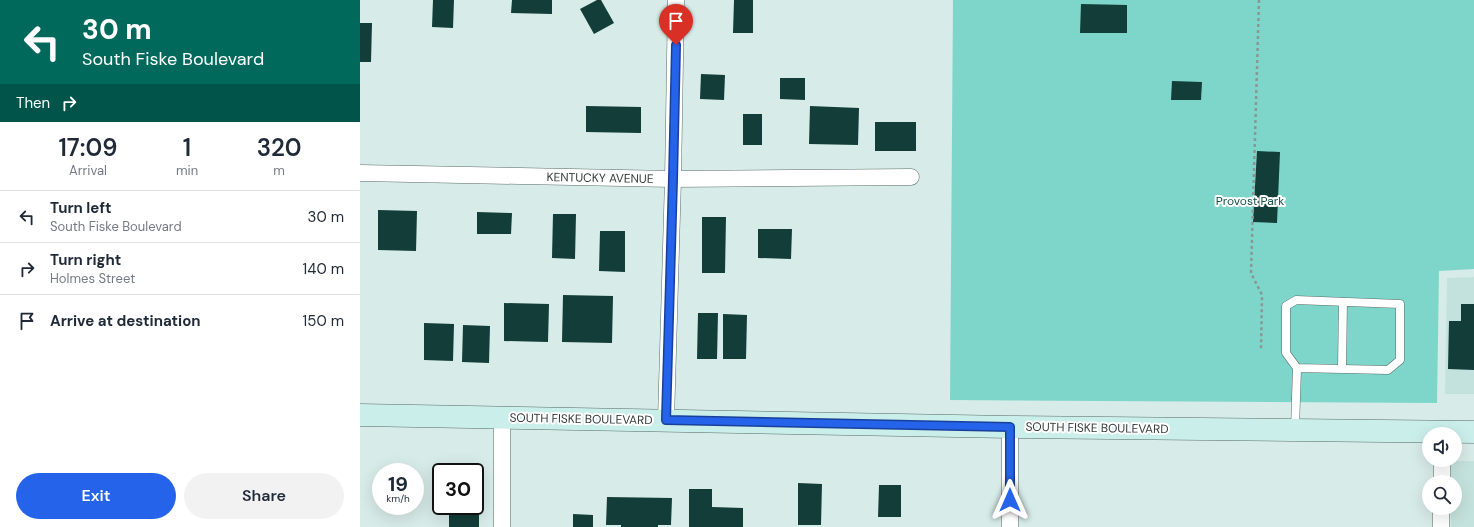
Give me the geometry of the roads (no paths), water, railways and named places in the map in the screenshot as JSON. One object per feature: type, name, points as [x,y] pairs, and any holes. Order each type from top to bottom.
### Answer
[{"type":"main road","name":"SOUTH FISKE BOULEVARD","points":[[360,415],[1010,427],[1422,433]]},
{"type":"main road","name":"SOUTH FISKE BOULEVARD","points":[[1462,432],[1474,432]]},
{"type":"street","points":[[666,420],[673,179],[676,0]]},
{"type":"street","name":"KENTUCKY AVENUE","points":[[360,173],[673,179],[911,177]]},
{"type":"street","points":[[502,417],[502,527]]},
{"type":"street","points":[[1010,427],[1010,527]]},
{"type":"street","points":[[1441,527],[1442,515]]},
{"type":"lane","points":[[1294,430],[1297,368],[1286,353],[1286,306],[1296,300],[1400,304],[1400,360],[1388,370],[1297,368]]},
{"type":"lane","points":[[1342,368],[1343,302]]},
{"type":"park label","name":"Provost Park","points":[[1250,201]]}]
